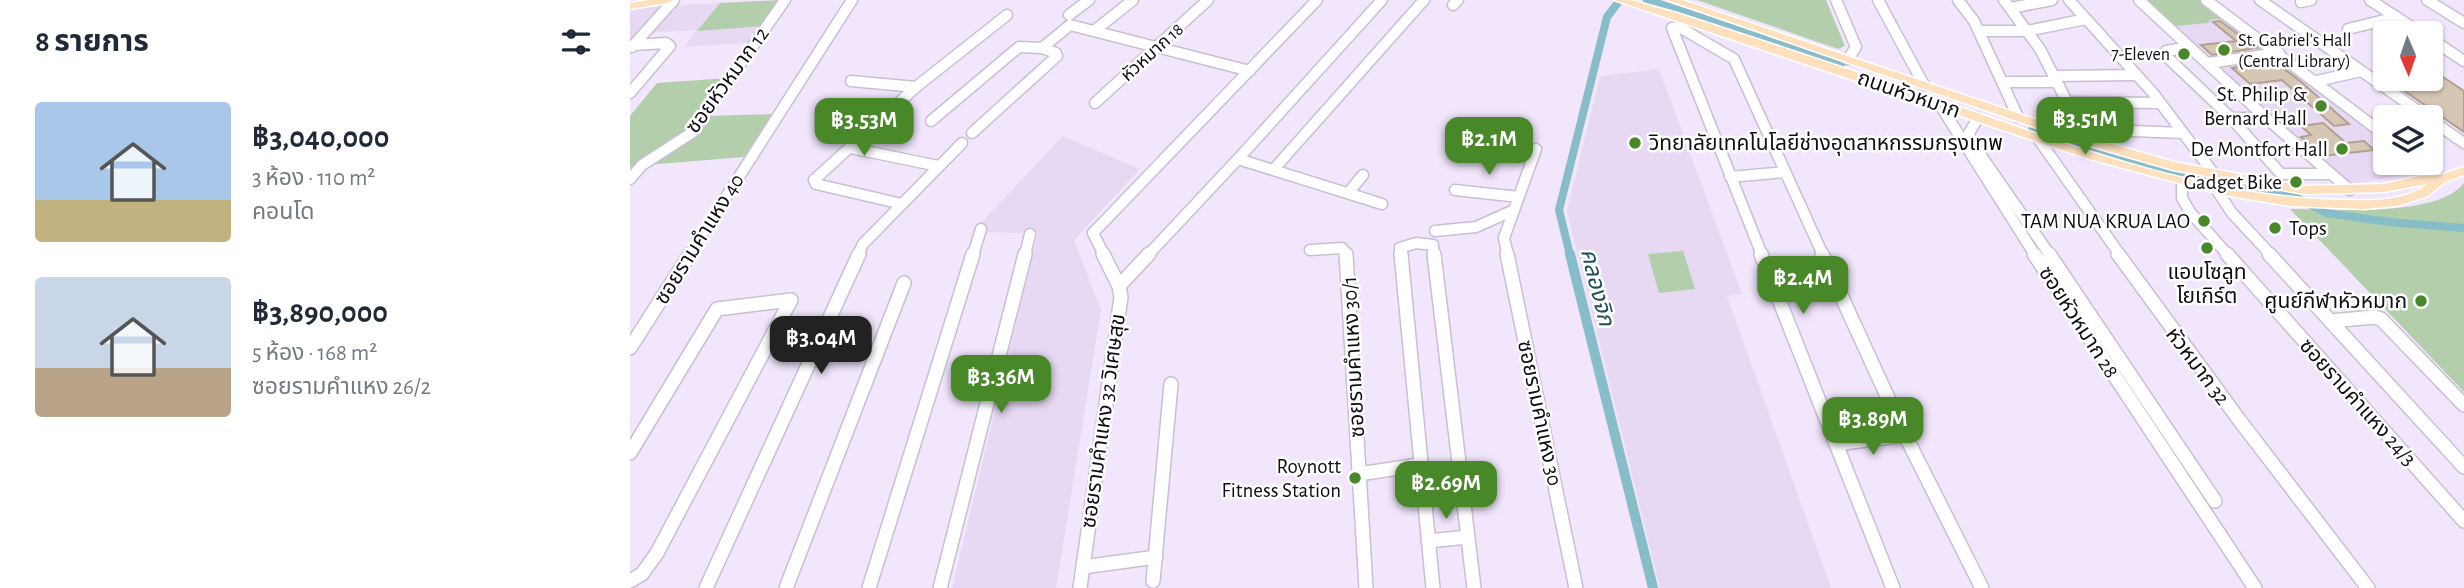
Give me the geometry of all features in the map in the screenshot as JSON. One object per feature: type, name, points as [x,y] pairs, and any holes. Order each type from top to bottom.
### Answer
[{"type":"main road","points":[[630,4],[661,0]]},
{"type":"main road","points":[[630,4],[668,0]]},
{"type":"main road","name":"ถนนหัวหมาก","points":[[1619,0],[2182,182],[2296,203],[2366,205],[2401,202],[2420,196],[2435,188],[2441,179]]},
{"type":"main road","name":"ถนนหัวหมาก","points":[[1672,0],[2018,117],[2084,135],[2173,166],[2314,190],[2384,188],[2419,180],[2441,179]]},
{"type":"main road","points":[[1892,89],[1908,86],[1907,81],[1900,77]]},
{"type":"main road","points":[[1959,111],[1952,106],[1952,101],[1967,100]]},
{"type":"main road","points":[[2441,179],[2464,171]]},
{"type":"main road","points":[[2314,190],[2328,197],[2327,202],[2320,204]]},
{"type":"main road","points":[[2350,190],[2352,197],[2366,205]]},
{"type":"street","points":[[632,47],[674,0]]},
{"type":"street","name":"ซอยหัวหมาก 12","points":[[630,179],[642,165],[693,132],[785,0]]},
{"type":"street","points":[[745,165],[784,110],[852,0]]},
{"type":"street","points":[[1069,15],[1089,0]]},
{"type":"street","points":[[1094,31],[1133,0]]},
{"type":"street","name":"หัวหมาก 18","points":[[1095,103],[1208,0]]},
{"type":"street","points":[[1042,48],[1069,25],[1250,71],[1317,0]]},
{"type":"street","points":[[1118,286],[1382,0]]},
{"type":"street","points":[[1274,169],[1424,0]]},
{"type":"street","points":[[1836,0],[1856,47],[1847,59]]},
{"type":"street","points":[[1878,0],[1924,85]]},
{"type":"street","points":[[1958,0],[1968,11],[1979,31],[2018,117]]},
{"type":"street","points":[[2008,4],[2052,0]]},
{"type":"street","points":[[2069,0],[2160,103],[2214,174]]},
{"type":"street","points":[[2139,0],[2328,174],[2350,190]]},
{"type":"street","points":[[2206,0],[2317,80],[2373,125]]},
{"type":"street","points":[[2260,0],[2409,105]]},
{"type":"street","points":[[2370,0],[2403,21]]},
{"type":"street","points":[[2427,0],[2464,23]]},
{"type":"street","points":[[2008,4],[2027,30],[2084,135],[2183,133]]},
{"type":"street","points":[[902,204],[814,182],[916,87],[1006,15]]},
{"type":"street","points":[[2348,29],[2397,17]]},
{"type":"street","points":[[1979,31],[2027,30],[2086,19]]},
{"type":"street","points":[[1691,34],[1703,25]]},
{"type":"street","points":[[1892,588],[1672,29],[1679,27],[1734,59],[1905,435],[1982,588]]},
{"type":"street","points":[[630,93],[670,46],[666,43],[632,47]]},
{"type":"street","points":[[931,121],[1019,47],[1042,48],[1056,53],[1057,56],[972,134]]},
{"type":"street","points":[[2190,47],[2166,51],[2164,54],[2231,118],[2281,174],[2328,174]]},
{"type":"street","points":[[2443,50],[2464,61]]},
{"type":"street","points":[[2204,60],[2279,53]]},
{"type":"street","name":"ซอยรามคำแหง 32 วิเศษสุข","points":[[1080,588],[1121,297],[1093,233],[1250,71]]},
{"type":"street","points":[[2317,80],[2361,71]]},
{"type":"street","points":[[2002,82],[2136,75]]},
{"type":"street","points":[[850,81],[916,87]]},
{"type":"street","points":[[2067,102],[2160,103]]},
{"type":"street","name":"ซอยหัวหมาก 28","points":[[1940,105],[2219,538],[2255,588]]},
{"type":"street","points":[[1978,118],[1969,133],[1971,141],[2099,326],[2215,501]]},
{"type":"street","points":[[2231,118],[2266,118]]},
{"type":"street","points":[[845,121],[875,125]]},
{"type":"street","points":[[2443,129],[2464,143]]},
{"type":"street","name":"หัวหมาก 32","points":[[2036,137],[2149,301],[2267,460],[2368,588]]},
{"type":"street","points":[[706,588],[863,244],[962,143]]},
{"type":"street","points":[[851,148],[938,166]]},
{"type":"street","points":[[1435,231],[1463,232],[1497,222],[1514,210],[1536,149]]},
{"type":"street","points":[[1238,159],[1382,204]]},
{"type":"street","name":"ซอยรามคำแหง 40","points":[[630,348],[745,165]]},
{"type":"street","points":[[1730,177],[1785,172]]},
{"type":"street","points":[[1348,193],[1363,175]]},
{"type":"street","points":[[2436,175],[2441,179]]},
{"type":"street","name":"ซอยรามคำแหง 24/3","points":[[2182,182],[2182,198],[2190,212],[2464,521]]},
{"type":"street","points":[[2216,189],[2232,213],[2464,467]]},
{"type":"street","points":[[1455,190],[1519,197]]},
{"type":"street","name":"ซอยรามคำแหง 30","points":[[1514,210],[1504,238],[1576,588]]},
{"type":"street","points":[[869,588],[981,229]]},
{"type":"street","points":[[940,588],[1030,234]]},
{"type":"street","points":[[1433,588],[1400,248],[1427,243],[1433,245],[1474,588]]},
{"type":"street","name":"ซอยรามคำแหง 30/1","points":[[1310,250],[1342,248],[1346,252],[1366,588]]},
{"type":"street","points":[[786,588],[904,283]]},
{"type":"street","points":[[630,453],[717,309],[791,300],[657,553],[642,574],[630,581]]},
{"type":"street","points":[[2330,321],[2374,317],[2381,319],[2464,405]]},
{"type":"street","points":[[1153,581],[1171,384]]},
{"type":"street","points":[[1836,444],[1905,435]]},
{"type":"street","points":[[1359,474],[1419,465]]},
{"type":"street","points":[[1428,541],[1468,537]]},
{"type":"street","points":[[1083,567],[1156,557]]},
{"type":"shaded area","points":[[2145,0],[2202,0],[2311,80],[2373,130],[2373,175],[2405,175],[2343,185]]},
{"type":"shaded area","points":[[720,3],[698,30],[765,26],[754,42],[684,47],[697,30],[640,33],[630,45],[630,8]]},
{"type":"shaded area","points":[[1659,69],[1742,294],[1727,296],[1831,588],[1660,588],[1567,211],[1600,76]]},
{"type":"shaded area","points":[[1063,136],[1140,169],[1074,240],[1101,310],[1056,588],[952,588],[1038,233],[972,232]]},
{"type":"green space","points":[[782,0],[765,26],[697,31],[720,3]]},
{"type":"green space","points":[[1697,0],[1826,0],[1845,46],[1838,49]]},
{"type":"green space","points":[[2146,0],[2200,0],[2224,18],[2210,20],[2208,23],[2176,26]]},
{"type":"green space","points":[[728,78],[683,137],[630,168],[630,116],[657,83]]},
{"type":"green space","points":[[775,114],[744,157],[646,165],[694,138],[710,116]]},
{"type":"green space","name":"ศูนย์กีฬาหัวหมาก","points":[[2464,183],[2464,392],[2290,209],[2357,210],[2409,207],[2451,194]]},
{"type":"green space","points":[[1683,251],[1695,289],[1659,293],[1648,254]]},
{"type":"building","points":[[2220,21],[2257,48],[2212,55],[2201,45],[2236,41],[2213,22]]},
{"type":"building","points":[[2275,62],[2349,124],[2334,126],[2282,80],[2250,84],[2232,68]]},
{"type":"building","points":[[2443,77],[2464,91],[2464,132],[2443,118],[2443,105],[2425,105],[2404,91],[2443,91]]},
{"type":"building","points":[[2323,123],[2346,143],[2364,141],[2373,150],[2323,156],[2301,137],[2311,135],[2301,126]]},
{"type":"waterway","name":"คลองจิก","points":[[1570,255],[1559,210],[1607,17],[1620,0]]},
{"type":"waterway","points":[[1647,0],[1842,63]]},
{"type":"waterway","points":[[2032,129],[2141,164],[2296,197],[2326,213],[2389,222],[2464,228]]},
{"type":"waterway","name":"คลองจิก","points":[[1570,254],[1653,588]]},
{"type":"place","name":"St. Gabriel's Hall (Central Library)","points":[[2224,50]]},
{"type":"place","name":"7-Eleven","points":[[2184,54]]},
{"type":"place","name":"St. Philip & Bernard Hall","points":[[2321,106]]},
{"type":"place","name":"วิทยาลัยเทคโนโลยีช่างอุตสาหกรรมกรุงเทพ","points":[[1635,143]]},
{"type":"place","name":"De Montfort Hall","points":[[2342,149]]},
{"type":"place","name":"Gadget Bike","points":[[2296,182]]},
{"type":"place","name":"TAM NUA KRUA LAO","points":[[2204,221]]},
{"type":"place","name":"Tops","points":[[2275,228]]},
{"type":"place","name":"แอบโซลูท โยเกิร์ต","points":[[2207,248]]},
{"type":"place","name":"ศูนย์กีฬาหัวหมาก","points":[[2421,301]]},
{"type":"place","name":"Roynott Fitness Station","points":[[1355,478]]}]
